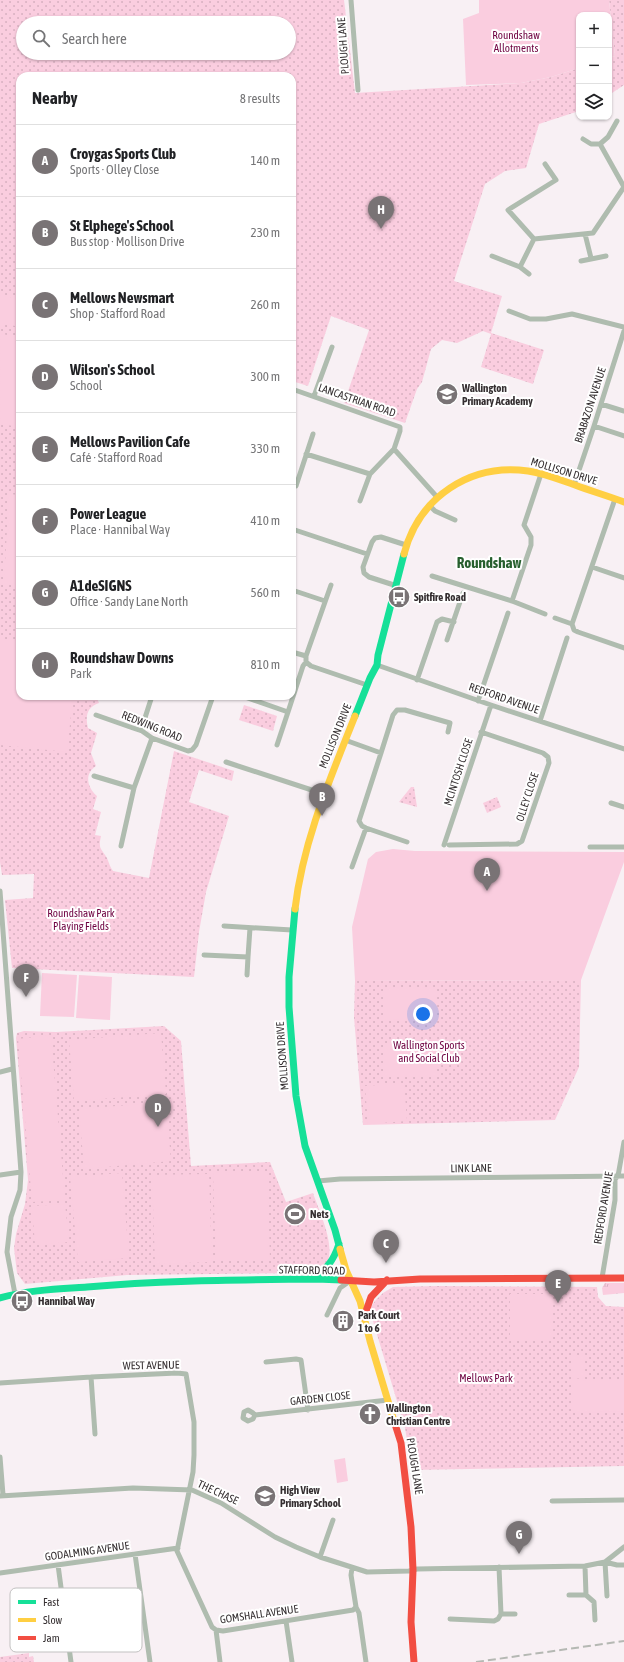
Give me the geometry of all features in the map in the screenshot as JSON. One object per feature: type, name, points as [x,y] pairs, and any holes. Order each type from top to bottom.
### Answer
[{"type":"main road","name":"MOLLISON DRIVE","points":[[350,1281],[318,1181],[305,1146],[296,1096],[288,985],[289,964],[296,897],[304,861],[324,794],[367,685],[377,665],[406,545],[416,523],[436,497],[448,487],[461,480],[488,471],[518,469],[541,474],[624,502]]},
{"type":"main road","points":[[297,1280],[313,1277],[325,1270],[334,1258],[339,1244]]},
{"type":"main road","name":"STAFFORD ROAD","points":[[0,1298],[15,1294],[127,1283],[297,1280],[350,1281],[420,1279],[624,1278]]},
{"type":"main road","points":[[364,1317],[371,1297],[387,1280]]},
{"type":"main road","name":"PLOUGH LANE","points":[[350,1281],[359,1299],[400,1438],[404,1458],[411,1522],[413,1570],[411,1622],[414,1661]]},
{"type":"street","name":"PLOUGH LANE","points":[[351,0],[358,90]]},
{"type":"street","points":[[583,139],[591,144],[600,144],[608,137],[617,121]]},
{"type":"street","points":[[534,239],[593,233],[624,187],[600,144]]},
{"type":"street","points":[[534,239],[508,210],[556,180],[545,164]]},
{"type":"street","points":[[585,234],[591,258]]},
{"type":"street","points":[[520,267],[534,239]]},
{"type":"street","points":[[492,256],[520,267],[529,274]]},
{"type":"street","points":[[580,261],[606,256]]},
{"type":"street","points":[[509,311],[530,319],[546,319],[572,314],[624,327]]},
{"type":"street","name":"BRABAZON AVENUE","points":[[574,485],[624,331]]},
{"type":"street","points":[[314,396],[332,347]]},
{"type":"street","name":"LANCASTRIAN ROAD","points":[[296,390],[400,427],[394,449]]},
{"type":"street","points":[[601,404],[624,411]]},
{"type":"street","points":[[594,426],[624,436]]},
{"type":"street","points":[[296,486],[314,434]]},
{"type":"street","points":[[360,501],[370,474],[394,449],[436,497]]},
{"type":"street","points":[[306,454],[370,474]]},
{"type":"street","points":[[512,601],[531,545],[531,537],[524,525],[541,474]]},
{"type":"street","points":[[616,499],[572,624],[574,630],[578,632],[624,648]]},
{"type":"street","points":[[429,505],[435,511],[455,520]]},
{"type":"street","points":[[296,530],[367,554]]},
{"type":"street","points":[[397,586],[365,575],[363,569],[373,540],[378,537],[406,545]]},
{"type":"street","points":[[592,567],[624,578]]},
{"type":"street","points":[[432,576],[512,601],[545,614]]},
{"type":"street","points":[[296,687],[330,585]]},
{"type":"street","points":[[296,591],[325,601]]},
{"type":"street","points":[[447,640],[463,593]]},
{"type":"street","points":[[478,701],[508,613]]},
{"type":"street","points":[[555,618],[572,624]]},
{"type":"street","points":[[417,680],[437,622],[442,619],[454,622]]},
{"type":"street","points":[[540,721],[567,638]]},
{"type":"street","points":[[296,654],[306,659],[311,666],[367,685]]},
{"type":"street","name":"REDFORD AVENUE","points":[[377,665],[478,701],[624,749]]},
{"type":"street","points":[[142,731],[151,700]]},
{"type":"street","name":"REDWING ROAD","points":[[96,715],[142,731],[152,738],[184,750],[192,750],[198,741],[212,700]]},
{"type":"street","points":[[254,700],[288,712]]},
{"type":"street","points":[[277,745],[292,700]]},
{"type":"street","name":"MCINTOSH CLOSE","points":[[446,845],[481,732],[491,705]]},
{"type":"street","points":[[407,842],[366,828],[360,824],[359,818],[393,716],[397,710],[405,710],[450,723],[448,732]]},
{"type":"street","name":"OLLEY CLOSE","points":[[446,845],[517,844],[522,841],[549,764],[548,757],[543,753],[481,732]]},
{"type":"street","points":[[121,846],[134,788],[152,738]]},
{"type":"street","points":[[345,740],[381,753]]},
{"type":"street","points":[[226,762],[324,794]]},
{"type":"street","points":[[94,776],[134,788]]},
{"type":"street","points":[[611,802],[624,807]]},
{"type":"street","points":[[352,867],[366,828]]},
{"type":"street","points":[[590,847],[624,847]]},
{"type":"street","points":[[0,891],[20,1172],[20,1190],[11,1217],[7,1252],[15,1294]]},
{"type":"street","points":[[224,926],[292,930]]},
{"type":"street","points":[[247,975],[250,928]]},
{"type":"street","points":[[204,955],[248,957]]},
{"type":"street","points":[[0,1072],[12,1069]]},
{"type":"street","name":"REDFORD AVENUE","points":[[602,1278],[615,1200],[615,1179],[621,1176],[624,1142]]},
{"type":"street","points":[[0,1175],[20,1172]]},
{"type":"street","name":"LINK LANE","points":[[318,1181],[340,1179],[621,1176]]},
{"type":"street","points":[[327,1315],[340,1288],[350,1281]]},
{"type":"street","points":[[266,1362],[296,1359],[301,1360],[308,1410]]},
{"type":"street","name":"WEST AVENUE","points":[[0,1383],[91,1377],[177,1373],[186,1374],[194,1439],[194,1464],[189,1490]]},
{"type":"street","points":[[91,1377],[96,1434]]},
{"type":"street","name":"GARDEN CLOSE","points":[[255,1415],[388,1400]]},
{"type":"street","points":[[0,1457],[1,1496]]},
{"type":"street","name":"THE CHASE","points":[[1,1496],[133,1488],[189,1490],[201,1493],[221,1503],[275,1537],[300,1549],[352,1568],[373,1572],[499,1567],[585,1566],[605,1562]]},
{"type":"street","points":[[178,1548],[189,1490]]},
{"type":"street","points":[[552,1501],[624,1500]]},
{"type":"street","points":[[320,1557],[333,1520]]},
{"type":"street","points":[[605,1562],[624,1547]]},
{"type":"street","name":"GODALMING AVENUE","points":[[0,1573],[178,1548]]},
{"type":"street","name":"GOMSHALL AVENUE","points":[[178,1548],[178,1554],[186,1572],[212,1627],[216,1630],[223,1631],[351,1610],[356,1607]]},
{"type":"street","points":[[136,1554],[140,1588]]},
{"type":"street","points":[[605,1562],[624,1565]]},
{"type":"street","points":[[605,1562],[607,1596]]},
{"type":"street","points":[[58,1565],[61,1588]]},
{"type":"street","points":[[585,1566],[586,1595]]},
{"type":"street","points":[[450,1619],[494,1621],[498,1619],[501,1614],[499,1567]]},
{"type":"street","points":[[352,1568],[351,1575],[356,1607],[359,1613],[366,1662]]},
{"type":"street","points":[[569,1595],[586,1595],[594,1602],[595,1620]]},
{"type":"street","points":[[142,1600],[150,1662]]},
{"type":"street","points":[[501,1614],[515,1614]]},
{"type":"street","points":[[286,1620],[292,1662]]},
{"type":"street","points":[[216,1630],[220,1662]]},
{"type":"street","points":[[70,1652],[71,1662]]},
{"type":"green space","name":"Roundshaw Park Playing Fields","points":[[0,0],[344,0],[355,93],[521,83],[551,77],[576,69],[576,112],[539,124],[526,168],[505,171],[485,184],[454,281],[502,296],[491,333],[544,350],[533,384],[481,367],[491,334],[483,331],[457,343],[442,340],[431,349],[422,382],[417,389],[405,423],[344,403],[369,330],[331,316],[308,386],[296,382],[296,72],[16,72],[16,700],[98,700],[99,703],[89,710],[87,716],[88,728],[97,733],[91,753],[96,766],[92,769],[88,777],[88,781],[91,789],[97,796],[93,809],[101,812],[95,835],[101,836],[101,848],[113,871],[149,878],[174,751],[234,771],[232,781],[199,770],[189,802],[229,816],[206,892],[199,932],[194,977],[12,968],[5,900],[33,898],[34,874],[2,875],[0,862]]},
{"type":"green space","name":"Roundshaw Allotments","points":[[479,0],[609,0],[610,12],[576,12],[576,69],[551,77],[521,83],[466,85],[463,19],[479,13]]},
{"type":"green space","points":[[609,0],[624,0],[624,85],[612,93],[612,57],[615,56],[612,12],[610,12]]},
{"type":"green space","name":"Roundshaw Allotments","points":[[612,28],[615,56],[612,57]]},
{"type":"green space","points":[[0,295],[16,298],[16,326],[0,323]]},
{"type":"green space","points":[[1,334],[16,336],[16,426],[0,424]]},
{"type":"green space","points":[[9,494],[16,495],[16,583],[4,583]]},
{"type":"green space","points":[[0,639],[16,641],[16,700],[73,700],[67,752],[0,745]]},
{"type":"green space","points":[[244,705],[277,716],[273,731],[239,720]]},
{"type":"green space","points":[[411,787],[414,787],[417,807],[399,802]]},
{"type":"green space","points":[[497,797],[501,807],[487,813],[483,803]]},
{"type":"green space","points":[[393,849],[415,851],[624,852],[624,862],[581,980],[355,981],[352,927],[368,859],[376,852]]},
{"type":"green space","points":[[42,973],[77,975],[74,1017],[40,1016]]},
{"type":"green space","points":[[79,975],[112,977],[110,1020],[76,1018]]},
{"type":"green space","name":"Wallington Sports and Social Club","points":[[581,980],[579,1067],[555,1120],[363,1125],[354,1017],[355,981]]},
{"type":"green space","points":[[437,987],[437,1019],[384,1020],[384,988]]},
{"type":"green space","points":[[164,1026],[181,1041],[191,1166],[270,1162],[286,1202],[313,1193],[325,1225],[328,1238],[328,1261],[322,1269],[311,1273],[127,1275],[25,1284],[17,1273],[14,1248],[16,1234],[25,1204],[28,1180],[16,1038],[17,1033],[24,1031],[56,1032]]},
{"type":"green space","points":[[161,1033],[166,1094],[74,1101],[69,1040]]},
{"type":"green space","points":[[51,1035],[65,1200],[32,1202],[18,1039]]},
{"type":"green space","points":[[384,1044],[437,1044],[437,1077],[384,1077]]},
{"type":"green space","points":[[404,1083],[407,1121],[368,1124],[365,1086]]},
{"type":"green space","points":[[166,1102],[171,1161],[84,1169],[79,1109]]},
{"type":"green space","points":[[267,1171],[270,1260],[216,1261],[213,1173]]},
{"type":"green space","points":[[122,1173],[129,1258],[78,1262],[70,1177]]},
{"type":"green space","points":[[209,1174],[212,1262],[155,1264],[152,1175]]},
{"type":"green space","points":[[65,1204],[69,1242],[35,1245],[32,1206]]},
{"type":"green space","name":"Nets","points":[[279,1204],[312,1204],[312,1223],[279,1223]]},
{"type":"green space","points":[[605,1283],[624,1283],[624,1293],[603,1295],[602,1288]]},
{"type":"green space","name":"Mellows Park","points":[[393,1287],[597,1287],[598,1297],[606,1306],[624,1307],[624,1466],[412,1470],[405,1428],[373,1321],[371,1307],[383,1293]]},
{"type":"green space","points":[[510,1294],[553,1294],[553,1339],[510,1339]]},
{"type":"green space","points":[[585,1355],[585,1378],[571,1379],[571,1356]]},
{"type":"green space","points":[[624,1379],[624,1411],[573,1413],[571,1381]]},
{"type":"green space","points":[[345,1458],[348,1481],[337,1483],[334,1460]]},
{"type":"green space","points":[[29,1653],[29,1657],[33,1656],[34,1662],[0,1662],[0,1657]]},
{"type":"railway","points":[[476,1662],[624,1641]]},
{"type":"traffic: fast","points":[[355,716],[370,678],[377,665],[378,655],[404,554]]},
{"type":"traffic: fast","points":[[295,909],[289,977],[289,1007],[296,1096],[305,1146],[335,1230],[340,1249]]},
{"type":"traffic: fast","points":[[311,1277],[326,1268],[335,1255],[339,1244]]},
{"type":"traffic: fast","points":[[0,1298],[43,1290],[145,1283],[317,1279],[341,1280]]},
{"type":"traffic: slow","points":[[404,554],[411,534],[422,516],[435,501],[450,488],[467,479],[486,473],[507,470],[534,472],[624,502]]},
{"type":"traffic: slow","points":[[295,909],[304,859],[311,835],[327,787],[355,716]]},
{"type":"traffic: slow","points":[[340,1249],[346,1270],[360,1301],[370,1341],[394,1421]]},
{"type":"traffic: jam","points":[[341,1280],[374,1282],[420,1279],[624,1278]]},
{"type":"traffic: jam","points":[[364,1317],[371,1297],[387,1280]]},
{"type":"traffic: jam","points":[[394,1421],[401,1443],[411,1527],[413,1570],[411,1622],[414,1662]]},
{"type":"place","name":"Roundshaw Downs","points":[[381,229]]},
{"type":"place","name":"Wallington Primary Academy","points":[[447,394]]},
{"type":"place","name":"Spitfire Road","points":[[399,597]]},
{"type":"place","name":"St Elphege's School","points":[[322,816]]},
{"type":"place","name":"Croygas Sports Club","points":[[487,891]]},
{"type":"place","name":"Power League","points":[[26,997]]},
{"type":"place","name":"Wilson's School","points":[[158,1127]]},
{"type":"place","name":"Nets","points":[[295,1214]]},
{"type":"place","name":"Mellows Newsmart","points":[[386,1263]]},
{"type":"place","name":"Hannibal Way","points":[[22,1301]]},
{"type":"place","name":"Mellows Pavilion Cafe","points":[[558,1303]]},
{"type":"place","name":"Park Court 1 to 6","points":[[343,1321]]},
{"type":"place","name":"Wallington Christian Centre","points":[[370,1414]]},
{"type":"place","name":"High View Primary School","points":[[265,1496]]},
{"type":"place","name":"A1deSIGNS","points":[[519,1554]]},
{"type":"district","name":"Roundshaw","points":[[489,562]]}]
